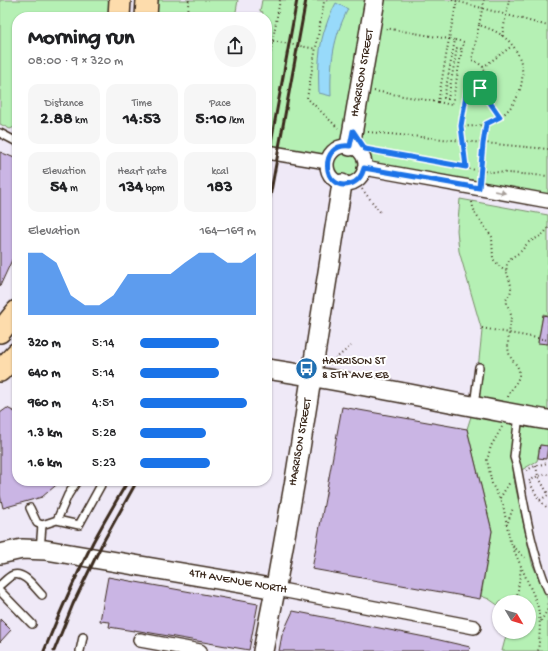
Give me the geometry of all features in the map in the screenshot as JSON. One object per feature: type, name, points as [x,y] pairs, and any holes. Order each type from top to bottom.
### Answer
[{"type":"main road","points":[[119,12],[120,0]]},
{"type":"main road","points":[[146,12],[147,0]]},
{"type":"main road","points":[[0,371],[12,358]]},
{"type":"street","name":"HARRISON STREET","points":[[352,135],[375,0]]},
{"type":"street","points":[[352,135],[355,148],[364,159],[364,168],[362,174],[352,184],[342,184],[334,181],[330,177],[327,162],[333,150],[341,146],[352,135]]},
{"type":"street","points":[[272,153],[327,162]]},
{"type":"street","points":[[364,168],[548,201]]},
{"type":"street","name":"HARRISON STREET","points":[[263,651],[276,588],[312,376],[342,184]]},
{"type":"street","points":[[272,370],[548,420]]},
{"type":"street","name":"4TH AVENUE NORTH","points":[[0,554],[22,549],[40,550],[276,588],[474,627]]},
{"type":"street","points":[[140,640],[177,649],[200,651]]},
{"type":"lane","points":[[0,133],[12,139]]},
{"type":"lane","points":[[474,407],[479,367]]},
{"type":"lane","points":[[520,415],[514,457],[533,547],[548,590]]},
{"type":"lane","points":[[57,520],[68,495],[74,486]]},
{"type":"lane","points":[[30,508],[37,523],[42,525],[57,520],[79,525],[100,486]]},
{"type":"lane","points":[[40,550],[42,525]]},
{"type":"lane","points":[[0,585],[12,575],[22,575],[42,595]]},
{"type":"lane","points":[[0,591],[32,624]]},
{"type":"lane","points":[[80,651],[83,637]]},
{"type":"path","points":[[187,12],[189,0]]},
{"type":"path","points":[[272,46],[280,0]]},
{"type":"path","points":[[327,0],[324,2],[307,98],[352,135],[365,149],[481,171],[548,176]]},
{"type":"path","points":[[452,0],[548,26]]},
{"type":"path","points":[[466,167],[461,126],[467,90],[480,88],[486,78],[486,73],[483,67],[478,62],[472,60],[484,0]]},
{"type":"path","points":[[502,36],[509,0]]},
{"type":"path","points":[[438,102],[457,1]]},
{"type":"path","points":[[461,126],[472,127],[486,124],[500,117],[511,108],[516,101],[522,82],[521,62],[512,46],[494,30],[480,25]]},
{"type":"path","points":[[371,97],[373,90],[452,105],[464,42],[384,28]]},
{"type":"path","points":[[454,40],[444,98],[448,99],[457,48],[462,49]]},
{"type":"path","points":[[273,41],[316,49]]},
{"type":"path","points":[[483,67],[512,46]]},
{"type":"path","points":[[480,88],[500,117]]},
{"type":"path","points":[[479,188],[486,124]]},
{"type":"path","points":[[352,135],[548,149]]},
{"type":"path","points":[[362,189],[381,213]]},
{"type":"path","points":[[472,202],[476,215],[492,237],[493,259],[502,270],[506,272]]},
{"type":"path","points":[[482,328],[548,340]]},
{"type":"path","points":[[329,364],[351,346]]},
{"type":"path","points":[[536,466],[538,476],[548,494],[540,500]]},
{"type":"path","points":[[526,470],[540,500],[548,509]]},
{"type":"path","points":[[521,487],[538,476],[548,474]]},
{"type":"path","points":[[507,522],[513,508]]},
{"type":"path","points":[[512,545],[524,558]]},
{"type":"path","points":[[517,595],[521,566]]},
{"type":"path","points":[[541,621],[548,609]]},
{"type":"green space","points":[[0,0],[112,0],[111,12],[12,12],[12,128],[10,129],[0,124]]},
{"type":"green space","points":[[147,0],[238,0],[236,12],[146,12]]},
{"type":"green space","points":[[262,0],[548,0],[548,201],[362,174],[353,183],[347,184],[336,181],[329,172],[327,165],[272,153],[272,12],[260,11]]},
{"type":"green space","points":[[460,199],[548,215],[548,315],[543,314],[538,342],[548,344],[548,446],[540,445],[537,461],[513,475],[532,563],[548,600],[548,651],[502,651],[505,639],[536,639],[536,595],[492,595],[492,601],[481,596],[492,531],[467,429],[474,407],[482,331],[459,251],[457,230]]},
{"type":"water","points":[[336,3],[348,9],[339,30],[334,51],[331,73],[331,96],[319,93],[319,66],[320,48],[324,31]]},
{"type":"building","points":[[0,152],[12,157],[12,260],[0,286]]},
{"type":"building","points":[[543,315],[548,316],[548,344],[538,343]]},
{"type":"building","points":[[342,407],[467,429],[492,531],[480,599],[312,569]]},
{"type":"building","points":[[7,408],[12,410],[12,486],[55,486],[42,497],[3,508],[0,495],[0,413]]},
{"type":"building","points":[[540,445],[548,446],[546,459],[538,458]]},
{"type":"building","points":[[108,577],[258,604],[249,650],[109,627],[110,622],[100,621]]},
{"type":"building","points":[[293,611],[470,647],[469,651],[279,651],[282,635]]},
{"type":"building","points":[[0,619],[11,630],[0,642]]},
{"type":"railway","points":[[272,137],[297,0]]},
{"type":"railway","points":[[272,186],[306,0]]},
{"type":"railway","points":[[44,651],[67,596],[93,542],[125,486]]},
{"type":"railway","points":[[54,651],[73,604],[102,544],[134,486]]},
{"type":"place","name":"HARRISON ST & 5TH AVE EB","points":[[307,369]]},
{"type":"route","points":[[480,88],[500,117],[486,124],[479,188],[364,168],[359,179],[352,184],[346,185],[337,183],[330,177],[327,165],[328,158],[333,150],[344,146],[350,146],[353,131],[365,149],[466,167],[461,126],[467,90],[475,90],[480,88]]}]
